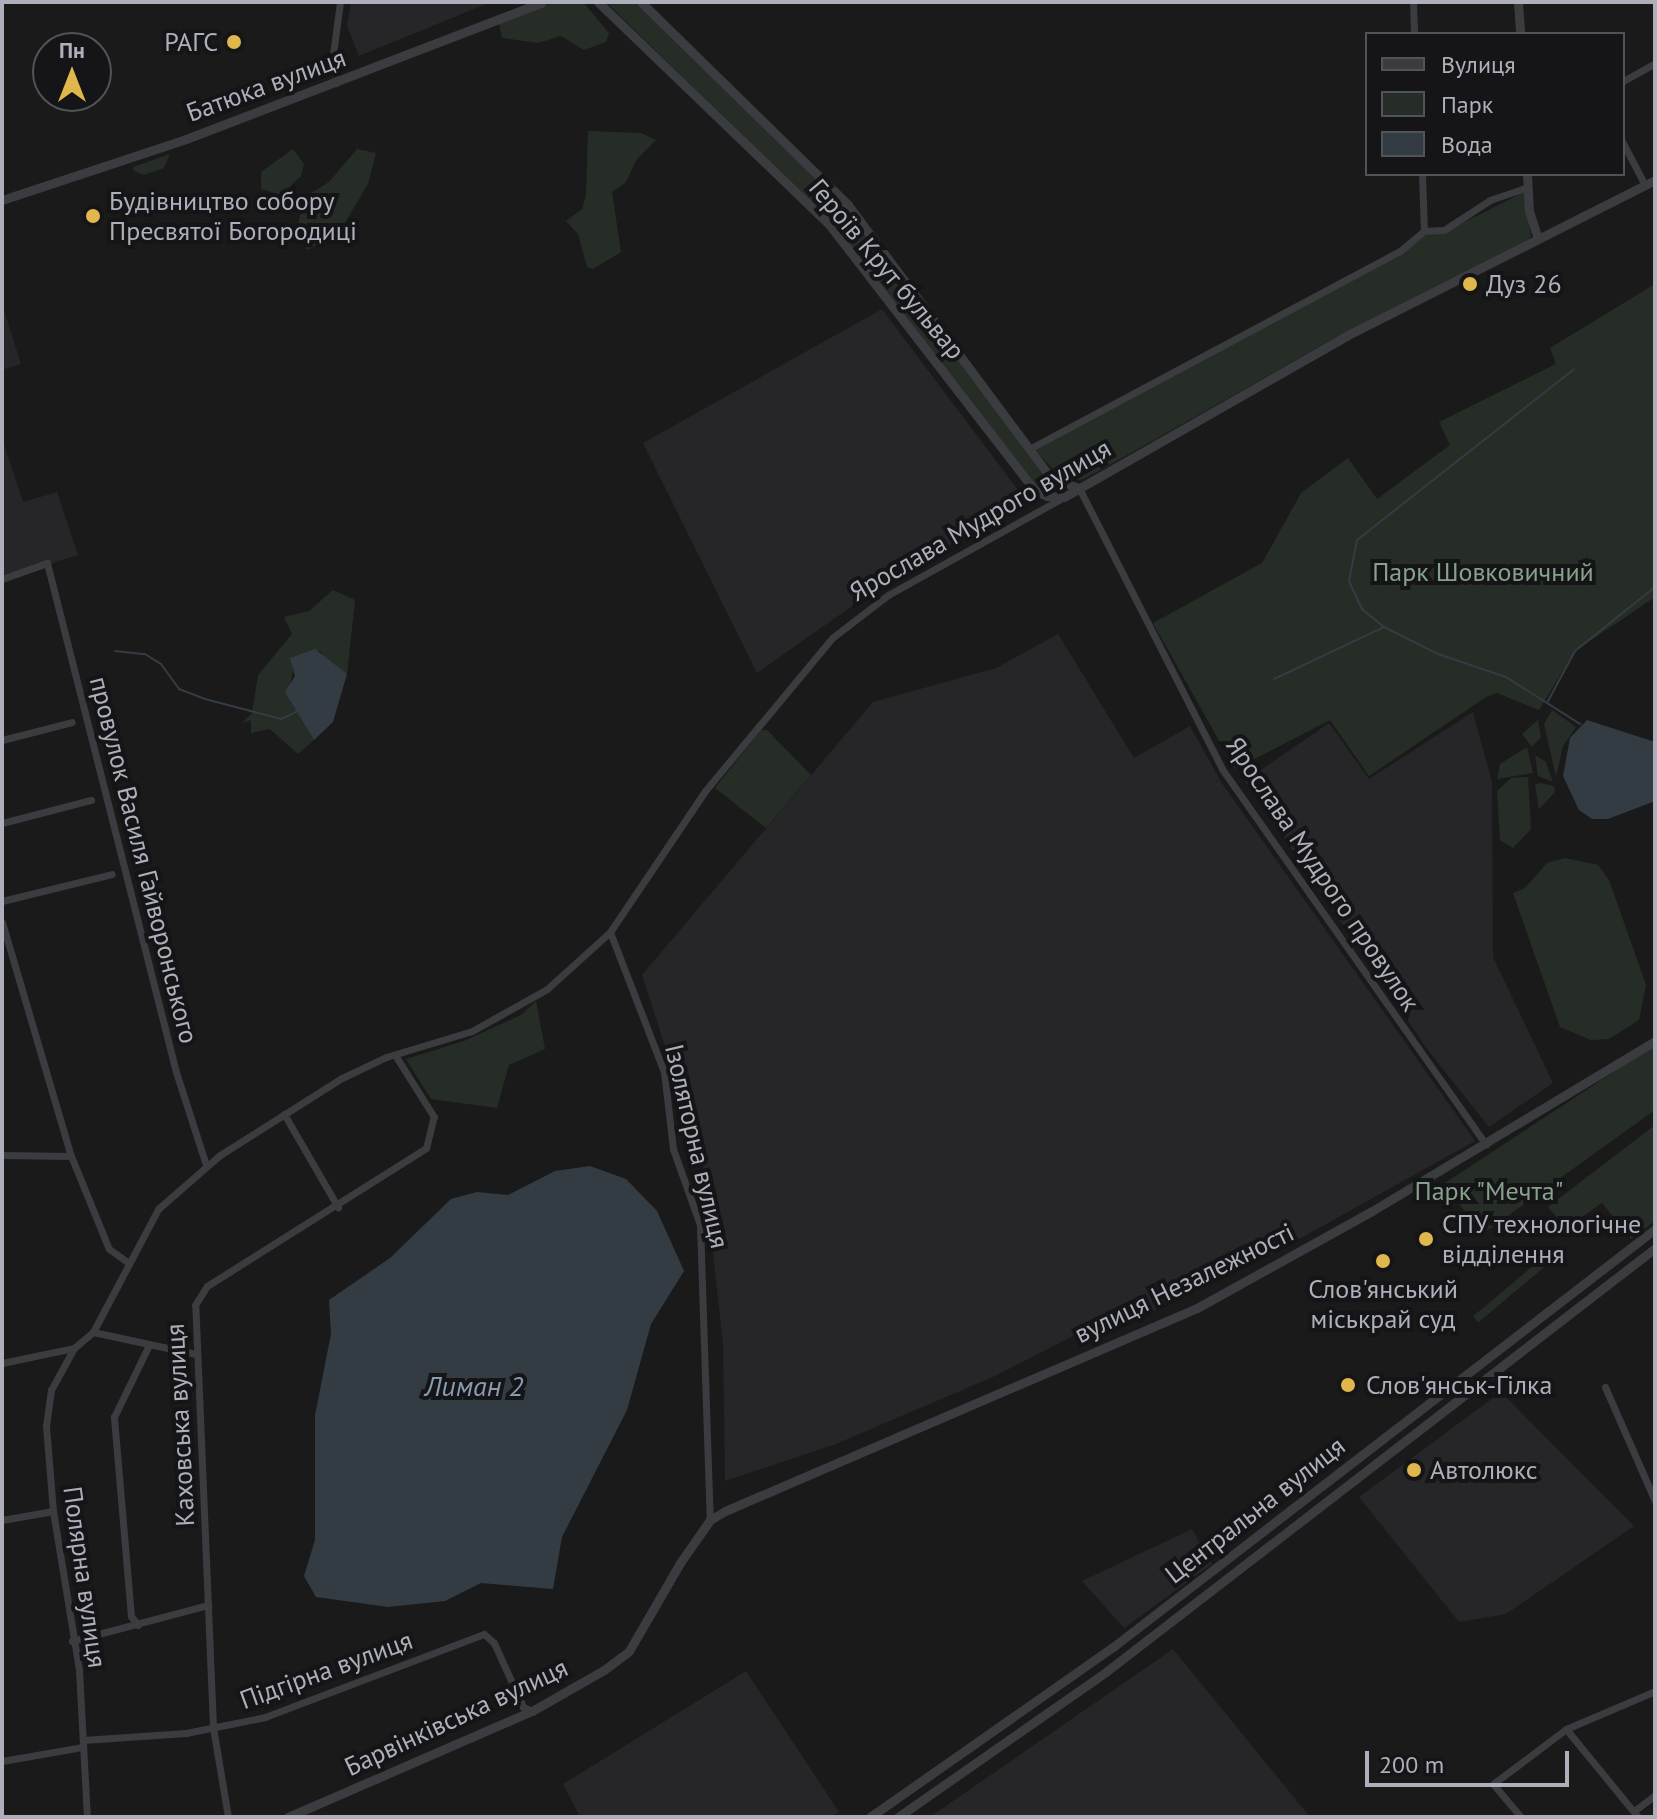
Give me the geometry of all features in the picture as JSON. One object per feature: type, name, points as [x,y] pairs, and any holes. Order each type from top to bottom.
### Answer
[{"type":"street","points":[[336,84],[333,54],[340,2]]},
{"type":"street","name":"Батюка вулиця","points":[[2,200],[336,84],[542,2]]},
{"type":"street","name":"Героїв Крут бульвар","points":[[598,2],[828,223],[1034,490],[1064,497]]},
{"type":"street","name":"Героїв Крут бульвар","points":[[641,2],[848,205],[1050,477],[1079,488]]},
{"type":"street","points":[[1413,2],[1414,32]]},
{"type":"street","points":[[1518,2],[1520,32]]},
{"type":"street","points":[[1625,80],[1655,63]]},
{"type":"street","points":[[1625,147],[1645,185]]},
{"type":"street","points":[[1422,176],[1424,231]]},
{"type":"street","points":[[1527,176],[1529,211],[1538,239]]},
{"type":"street","name":"Ярослава Мудрого вулиця","points":[[2,1363],[74,1348],[93,1332],[158,1209],[206,1165],[342,1078],[395,1055],[499,1019],[547,989],[610,932],[705,791],[832,638],[888,595],[1348,335],[1655,180]]},
{"type":"street","points":[[1029,449],[1400,251],[1424,231],[1444,230],[1490,200],[1528,187]]},
{"type":"street","name":"Ярослава Мудрого провулок","points":[[1079,488],[1222,769],[1486,1145]]},
{"type":"street","name":"провулок Василя Гайворонського","points":[[2,579],[47,563],[176,1072],[206,1165]]},
{"type":"street","points":[[2,740],[72,722]]},
{"type":"street","points":[[2,823],[91,800]]},
{"type":"street","points":[[2,901],[112,874]]},
{"type":"street","points":[[2,922],[71,1156],[109,1249],[129,1263]]},
{"type":"street","name":"Ізоляторна вулиця","points":[[610,932],[664,1072],[673,1149],[700,1225],[710,1520]]},
{"type":"street","name":"вулиця Незалежності","points":[[710,1520],[818,1467],[1197,1308],[1486,1145],[1655,1041]]},
{"type":"street","name":"Каховська вулиця","points":[[228,1817],[213,1727],[195,1305],[207,1286],[416,1159],[432,1137],[431,1110],[395,1055]]},
{"type":"street","points":[[284,1114],[338,1207]]},
{"type":"street","points":[[2,1155],[71,1156]]},
{"type":"street","name":"Центральна вулиця","points":[[873,1816],[1125,1638],[1655,1229]]},
{"type":"street","name":"Центральна вулиця","points":[[898,1817],[1107,1671],[1655,1248]]},
{"type":"street","points":[[93,1332],[196,1354]]},
{"type":"street","points":[[138,1625],[131,1616],[114,1417],[149,1345]]},
{"type":"street","name":"Полярна вулиця","points":[[74,1348],[51,1390],[48,1410],[53,1511],[72,1641],[87,1817]]},
{"type":"street","points":[[1605,1387],[1655,1501]]},
{"type":"street","points":[[2,1520],[53,1511]]},
{"type":"street","name":"Барвінківська вулиця","points":[[288,1817],[532,1711],[629,1651],[710,1520]]},
{"type":"street","points":[[72,1641],[208,1605]]},
{"type":"street","name":"Підгірна вулиця","points":[[2,1761],[83,1743],[213,1727],[265,1717],[484,1634],[494,1643],[523,1707],[532,1711]]},
{"type":"street","points":[[1521,1817],[1493,1784],[1566,1729],[1655,1691]]},
{"type":"street","points":[[1566,1729],[1636,1814],[1655,1795]]},
{"type":"shaded area","points":[[351,2],[491,2],[359,56],[347,26]]},
{"type":"shaded area","points":[[2,304],[21,364],[2,370]]},
{"type":"shaded area","points":[[882,309],[1026,501],[889,580],[757,673],[643,443]]},
{"type":"shaded area","points":[[2,438],[23,502],[57,492],[78,555],[2,579]]},
{"type":"shaded area","points":[[1058,634],[1134,758],[1190,726],[1221,782],[1475,1141],[1274,1253],[1110,1332],[1104,1320],[995,1376],[836,1444],[725,1481],[723,1343],[703,1164],[642,975],[873,702],[996,668]]},
{"type":"shaded area","points":[[1473,712],[1492,782],[1493,957],[1553,1083],[1489,1127],[1430,1053],[1245,781],[1329,723],[1369,779]]},
{"type":"shaded area","points":[[1501,1392],[1634,1526],[1506,1614],[1459,1622],[1359,1497]]},
{"type":"shaded area","points":[[1192,1529],[1212,1564],[1124,1628],[1082,1581]]},
{"type":"shaded area","points":[[1173,1649],[1310,1817],[930,1817]]},
{"type":"shaded area","points":[[746,1671],[839,1812],[830,1817],[580,1817],[563,1784]]},
{"type":"green space","points":[[555,2],[583,2],[609,33],[606,42],[584,50],[561,36],[538,43],[502,38],[499,23]]},
{"type":"green space","points":[[606,2],[635,2],[846,206],[1048,482],[1047,489],[1040,490],[830,221]]},
{"type":"green space","points":[[588,131],[641,133],[656,140],[637,159],[626,182],[612,192],[621,252],[593,269],[587,267],[578,234],[566,221],[582,209],[586,195]]},
{"type":"green space","points":[[293,149],[304,164],[301,176],[281,195],[261,189],[261,172]]},
{"type":"green space","points":[[357,149],[376,153],[368,184],[340,231],[308,250],[303,246],[304,235],[297,232],[303,198],[329,182]]},
{"type":"green space","points":[[170,154],[164,168],[144,175],[134,171],[133,167]]},
{"type":"green space","points":[[1524,192],[1531,237],[1524,242],[1333,339],[1099,471],[1081,480],[1060,477],[1035,450],[1401,254],[1425,235],[1445,232]]},
{"type":"green space","name":"Парк Шовковичний","points":[[1655,284],[1655,597],[1575,651],[1539,710],[1497,693],[1486,697],[1369,776],[1330,720],[1235,769],[1153,623],[1262,563],[1301,493],[1348,458],[1377,499],[1450,445],[1439,422],[1556,364],[1550,348]]},
{"type":"green space","points":[[333,590],[355,600],[347,674],[328,663],[320,651],[296,656],[288,695],[314,740],[298,754],[270,729],[251,733],[251,720],[242,723],[252,713],[258,675],[292,634],[284,617],[309,611]]},
{"type":"green space","points":[[1552,710],[1576,727],[1563,746],[1556,777],[1544,724]]},
{"type":"green space","points":[[1538,720],[1541,737],[1532,747],[1522,734]]},
{"type":"green space","points":[[761,730],[767,730],[811,775],[766,828],[715,788]]},
{"type":"green space","points":[[1527,747],[1533,773],[1497,779],[1500,764]]},
{"type":"green space","points":[[1535,755],[1546,762],[1553,782],[1538,776]]},
{"type":"green space","points":[[1528,777],[1531,829],[1513,848],[1500,840],[1497,791],[1511,778]]},
{"type":"green space","points":[[1535,785],[1554,786],[1555,792],[1539,809]]},
{"type":"green space","points":[[1565,858],[1598,865],[1609,880],[1646,985],[1639,1020],[1609,1039],[1591,1040],[1560,1027],[1513,893],[1525,888],[1547,863]]},
{"type":"green space","points":[[536,1001],[545,1049],[509,1065],[497,1108],[431,1099],[406,1059],[464,1041],[521,1015]]},
{"type":"green space","name":"Парк \"Мечта\"","points":[[1655,1045],[1655,1110],[1481,1235],[1445,1183]]},
{"type":"green space","name":"Парк \"Мечта\"","points":[[1655,1125],[1655,1221],[1631,1239],[1602,1203],[1566,1228],[1548,1207]]},
{"type":"green space","points":[[1539,1261],[1544,1267],[1478,1322],[1473,1316]]},
{"type":"water","points":[[315,649],[347,674],[333,722],[314,740],[285,692],[295,676],[290,658]]},
{"type":"water","points":[[1587,720],[1655,742],[1655,801],[1608,819],[1592,819],[1579,810],[1563,776],[1570,738]]},
{"type":"water","name":"Лиман 2","points":[[590,1166],[626,1179],[657,1211],[684,1271],[651,1324],[627,1410],[562,1537],[553,1589],[481,1583],[445,1601],[388,1607],[316,1597],[304,1576],[315,1540],[315,1415],[331,1334],[329,1300],[390,1258],[451,1199],[477,1192],[508,1195],[555,1171]]},
{"type":"waterway","points":[[1384,627],[1362,609],[1349,581],[1357,540],[1574,369]]},
{"type":"waterway","points":[[1548,701],[1575,651],[1655,587]]},
{"type":"waterway","points":[[1274,679],[1384,627],[1438,654],[1506,677],[1580,724]]},
{"type":"waterway","points":[[115,651],[145,654],[161,664],[179,689],[205,699],[281,719],[296,712]]},
{"type":"place","name":"РАГС","points":[[234,42]]},
{"type":"place","name":"Будівництво собору Пресвятої Богородиці","points":[[93,216]]},
{"type":"place","name":"Дуз 26","points":[[1470,284]]},
{"type":"place","name":"СПУ технологічне відділення","points":[[1426,1239]]},
{"type":"place","name":"Слов'янський міськрай суд","points":[[1383,1261]]},
{"type":"place","name":"Слов'янськ-Гілка","points":[[1348,1385]]},
{"type":"place","name":"Автолюкс","points":[[1414,1470]]}]
